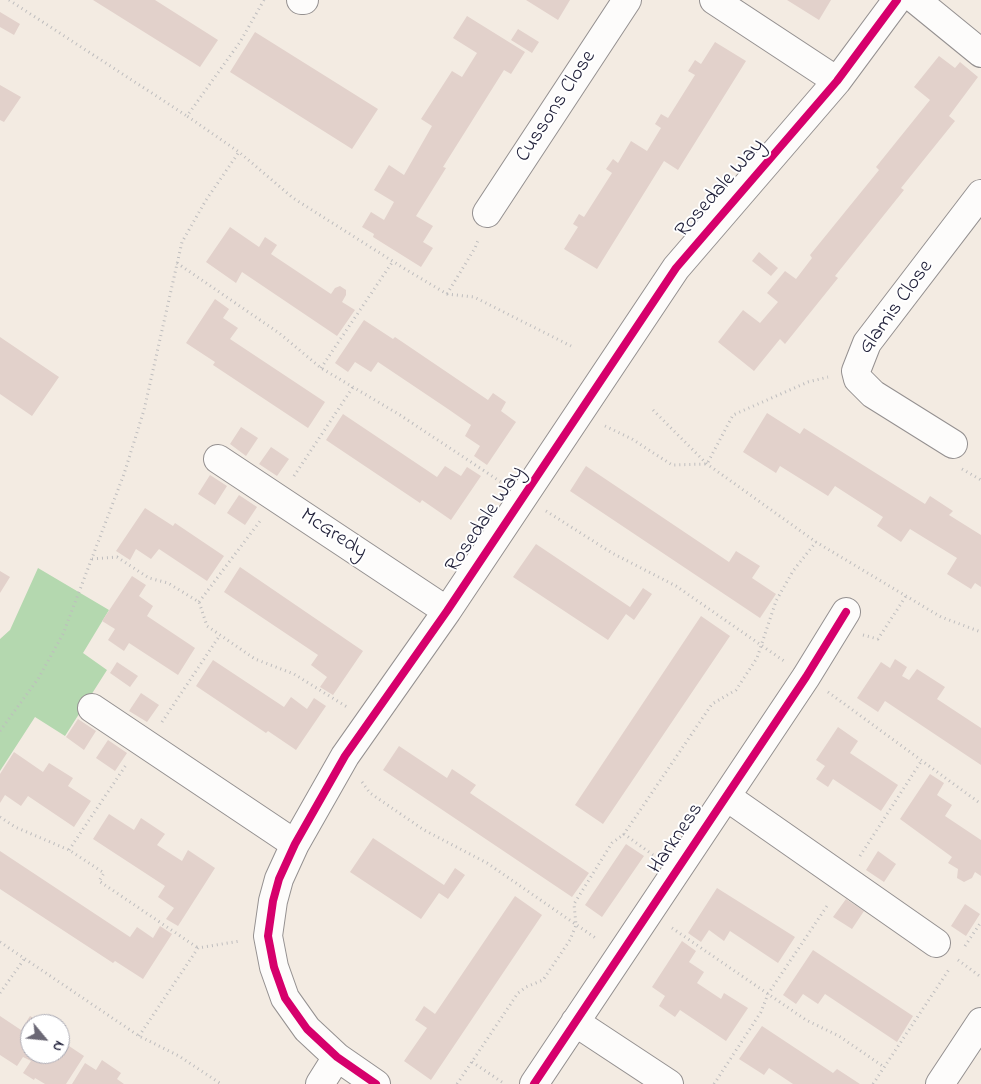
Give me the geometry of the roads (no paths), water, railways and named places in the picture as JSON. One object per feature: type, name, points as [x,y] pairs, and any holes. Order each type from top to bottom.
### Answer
[{"type":"street","name":"Cussons Close","points":[[487,213],[627,0]]},
{"type":"street","points":[[714,0],[837,81]]},
{"type":"street","name":"Rosedale Way","points":[[376,1084],[337,1057],[307,1029],[285,998],[274,967],[268,936],[273,901],[279,878],[295,844],[346,756],[447,610],[676,268],[837,81],[897,0]]},
{"type":"street","points":[[916,0],[981,52]]},
{"type":"street","name":"Glamis Close","points":[[953,444],[873,394],[858,379],[856,370],[867,343],[981,194]]},
{"type":"street","name":"McGredy","points":[[218,459],[447,610]]},
{"type":"street","name":"Harkness","points":[[534,1084],[806,677],[846,612]]},
{"type":"street","points":[[92,708],[295,844]]},
{"type":"street","name":"Harkness","points":[[726,797],[936,943]]},
{"type":"street","points":[[575,1022],[669,1084]]},
{"type":"street","points":[[940,1084],[981,1022]]},
{"type":"street","points":[[320,1084],[337,1057]]}]
